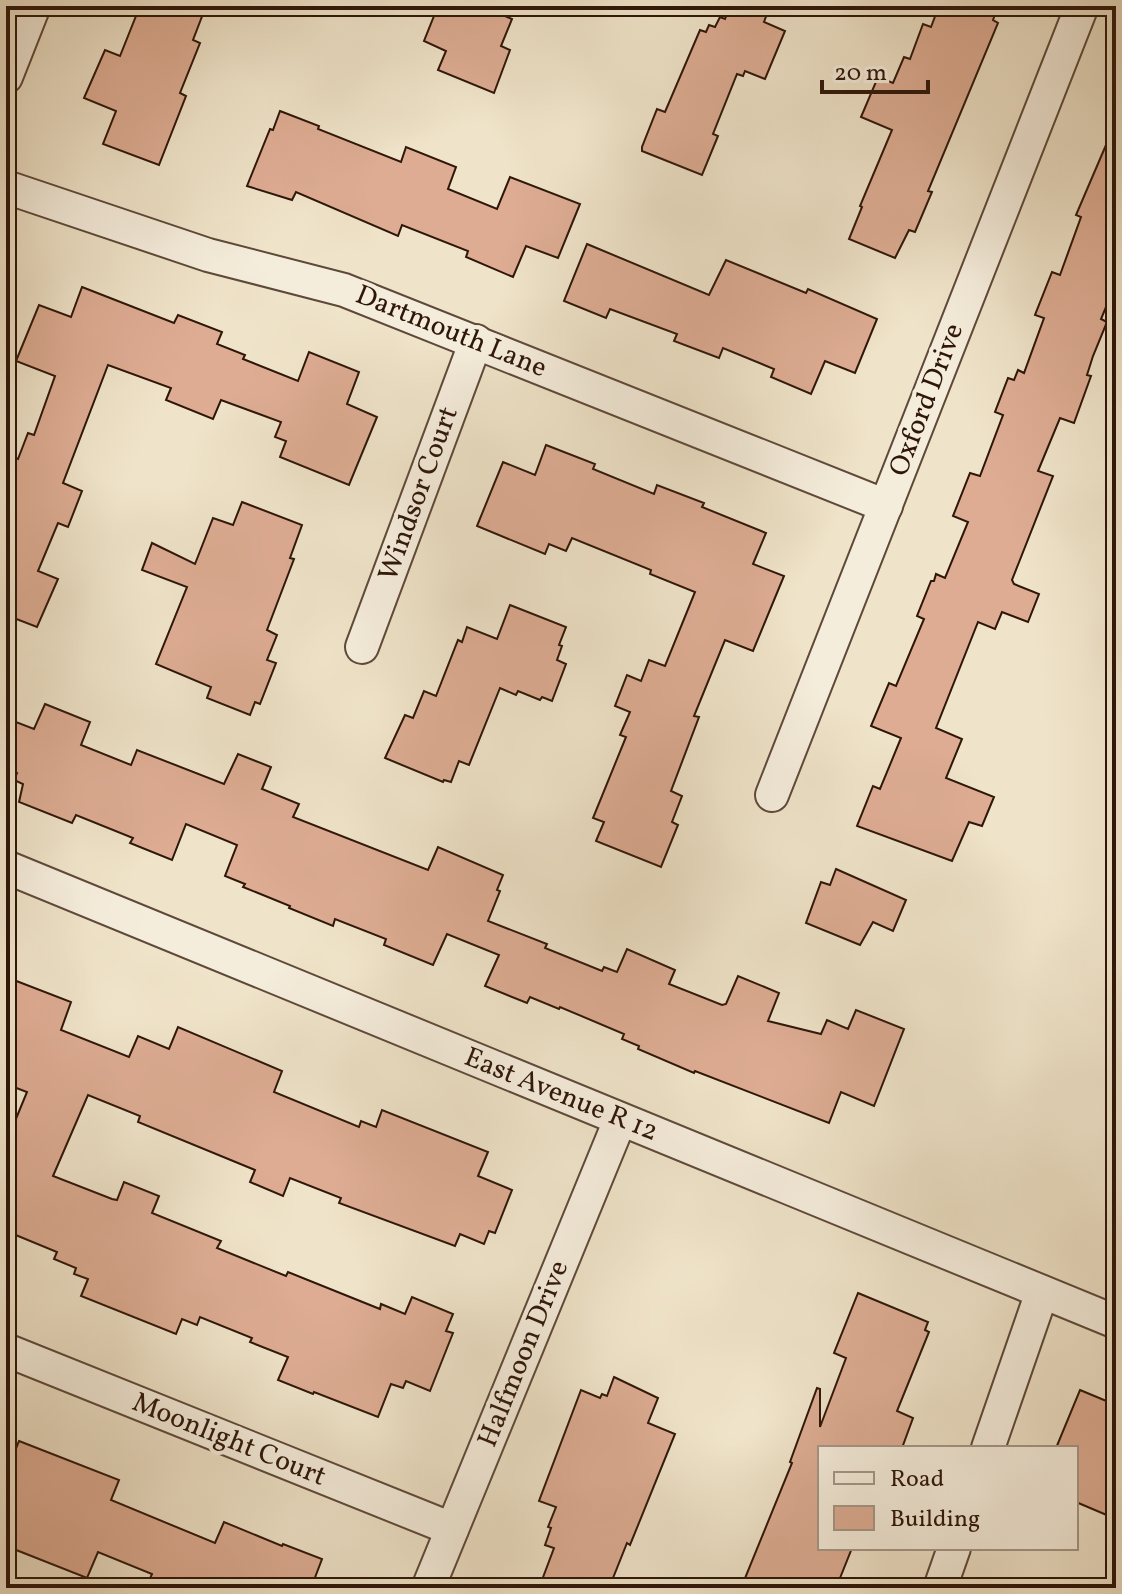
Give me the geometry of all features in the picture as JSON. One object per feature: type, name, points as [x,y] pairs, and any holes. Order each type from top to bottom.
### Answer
[{"type":"street","points":[[6,77],[34,6]]},
{"type":"street","name":"Oxford Drive","points":[[772,795],[1082,6]]},
{"type":"street","name":"Dartmouth Lane","points":[[6,187],[208,255],[344,290],[886,506]]},
{"type":"street","name":"Windsor Court","points":[[362,647],[476,341]]},
{"type":"street","name":"East Avenue R 12","points":[[6,867],[1116,1322]]},
{"type":"street","name":"Halfmoon Drive","points":[[428,1588],[620,1120]]},
{"type":"street","points":[[989,1446],[1042,1292]]},
{"type":"street","name":"Moonlight Court","points":[[6,1350],[452,1529]]},
{"type":"street","points":[[940,1588],[953,1550]]},
{"type":"building","points":[[140,6],[206,6],[193,40],[200,43],[180,93],[186,96],[159,165],[103,144],[116,111],[84,98],[105,50],[120,56]]},
{"type":"building","points":[[438,6],[481,6],[512,19],[501,46],[510,50],[494,93],[438,70],[446,51],[424,41]]},
{"type":"building","points":[[730,6],[770,6],[764,22],[785,31],[765,79],[745,71],[743,76],[737,74],[713,134],[718,136],[702,175],[642,151],[642,147],[657,109],[665,112],[700,30],[706,32],[709,25],[715,27],[720,17],[725,19]]},
{"type":"building","points":[[939,6],[998,6],[993,20],[998,23],[928,191],[932,192],[915,232],[909,230],[895,258],[849,239],[892,130],[861,117],[878,77],[893,83],[904,57],[910,59],[923,24],[931,27]]},
{"type":"building","points":[[280,111],[401,162],[406,147],[456,167],[448,189],[497,209],[510,177],[580,204],[558,258],[526,246],[513,277],[466,257],[468,251],[402,225],[398,236],[296,192],[292,200],[247,186]]},
{"type":"building","points":[[1115,124],[1116,283],[1101,319],[1107,322],[1093,356],[1087,375],[1091,376],[1074,423],[1060,418],[1038,471],[1053,476],[1012,580],[1014,584],[1039,594],[1028,622],[1002,612],[995,629],[978,622],[936,728],[962,739],[946,778],[994,797],[982,826],[969,822],[952,861],[857,826],[873,786],[880,789],[901,738],[871,726],[889,683],[896,686],[924,619],[917,616],[931,581],[934,581],[936,574],[945,578],[968,522],[953,516],[970,473],[980,476],[1003,415],[995,412],[1008,378],[1014,380],[1018,370],[1024,373],[1044,318],[1035,315],[1052,272],[1060,275],[1081,217],[1076,215]]},
{"type":"building","points":[[587,244],[709,295],[726,260],[806,293],[808,289],[877,319],[855,373],[825,361],[811,394],[771,377],[774,369],[723,348],[719,358],[674,341],[677,334],[610,309],[606,318],[564,301]]},
{"type":"building","points":[[82,287],[174,323],[178,315],[222,332],[217,344],[245,355],[243,359],[298,381],[309,352],[359,372],[347,404],[377,417],[349,485],[280,457],[286,441],[275,437],[281,422],[221,400],[213,419],[166,400],[171,388],[108,365],[63,483],[82,491],[68,527],[58,523],[38,571],[58,579],[37,627],[6,615],[6,454],[18,459],[28,433],[34,435],[55,376],[16,361],[39,305],[71,317]]},
{"type":"building","points":[[546,445],[595,464],[593,469],[654,494],[657,485],[704,503],[702,507],[766,533],[753,564],[784,576],[753,651],[725,640],[694,716],[699,717],[671,791],[682,796],[672,822],[678,825],[661,867],[596,841],[604,822],[593,818],[626,737],[620,735],[630,712],[615,706],[627,675],[641,681],[649,660],[665,666],[695,592],[650,574],[651,570],[572,538],[566,551],[549,544],[545,554],[477,526],[503,462],[535,475]]},
{"type":"building","points":[[242,502],[302,525],[290,558],[294,559],[267,630],[277,635],[267,660],[276,663],[260,704],[255,702],[250,715],[207,698],[211,687],[156,664],[187,587],[142,570],[152,543],[195,564],[213,518],[233,525]]},
{"type":"building","points":[[510,605],[566,627],[557,660],[566,664],[552,701],[542,697],[540,700],[518,691],[516,695],[500,688],[469,765],[459,761],[451,782],[443,782],[385,758],[405,715],[413,718],[424,691],[436,696],[458,640],[462,642],[467,627],[497,639]]},
{"type":"building","points":[[45,704],[90,722],[81,745],[131,765],[137,750],[224,784],[238,754],[271,767],[262,789],[299,804],[293,817],[428,870],[438,847],[503,875],[488,921],[547,944],[545,948],[602,971],[604,967],[617,972],[627,949],[675,970],[669,984],[722,1005],[726,1004],[738,976],[779,993],[768,1021],[821,1034],[827,1020],[848,1029],[856,1010],[904,1029],[874,1106],[841,1092],[829,1123],[638,1049],[639,1046],[622,1039],[624,1034],[560,1007],[530,997],[527,1003],[485,986],[499,955],[447,934],[433,965],[384,945],[386,939],[335,919],[333,926],[289,908],[225,876],[237,845],[186,824],[172,860],[130,843],[133,838],[76,815],[72,823],[19,802],[23,784],[14,780],[17,773],[6,769],[6,751],[16,722],[34,729]]},
{"type":"building","points":[[836,869],[906,900],[893,931],[873,922],[860,945],[806,923],[821,882],[830,885]]},
{"type":"building","points":[[6,977],[71,1002],[61,1030],[129,1057],[138,1036],[169,1049],[178,1027],[282,1071],[274,1092],[359,1127],[361,1121],[376,1127],[382,1110],[488,1152],[478,1176],[512,1190],[495,1233],[489,1231],[484,1244],[460,1234],[455,1246],[339,1203],[341,1198],[290,1178],[283,1196],[250,1182],[255,1170],[138,1122],[140,1116],[88,1095],[53,1176],[117,1200],[124,1182],[159,1196],[152,1213],[221,1241],[217,1248],[286,1276],[288,1272],[380,1309],[381,1304],[405,1314],[412,1297],[453,1314],[446,1331],[453,1333],[430,1391],[406,1381],[403,1388],[391,1384],[378,1417],[313,1394],[278,1380],[288,1357],[250,1342],[252,1338],[200,1317],[197,1325],[182,1319],[176,1334],[81,1296],[88,1279],[74,1274],[76,1268],[54,1259],[57,1252],[6,1231],[6,1143],[27,1092],[6,1084]]},
{"type":"building","points":[[858,1293],[928,1322],[925,1330],[929,1332],[897,1411],[913,1418],[903,1446],[818,1446],[818,1550],[851,1550],[836,1588],[741,1588],[792,1463],[817,1388],[820,1389],[820,1427],[846,1358],[834,1353]]},
{"type":"building","points":[[614,1377],[658,1398],[648,1423],[675,1434],[609,1588],[539,1588],[554,1548],[545,1545],[556,1507],[539,1501],[581,1390],[600,1398],[602,1394],[607,1396]]},
{"type":"building","points":[[1080,1390],[1116,1405],[1116,1519],[1078,1503],[1078,1446],[1057,1446]]},
{"type":"building","points":[[19,1441],[119,1480],[111,1500],[215,1543],[224,1522],[322,1559],[311,1588],[146,1588],[152,1574],[98,1552],[87,1578],[6,1546],[6,1474]]}]
